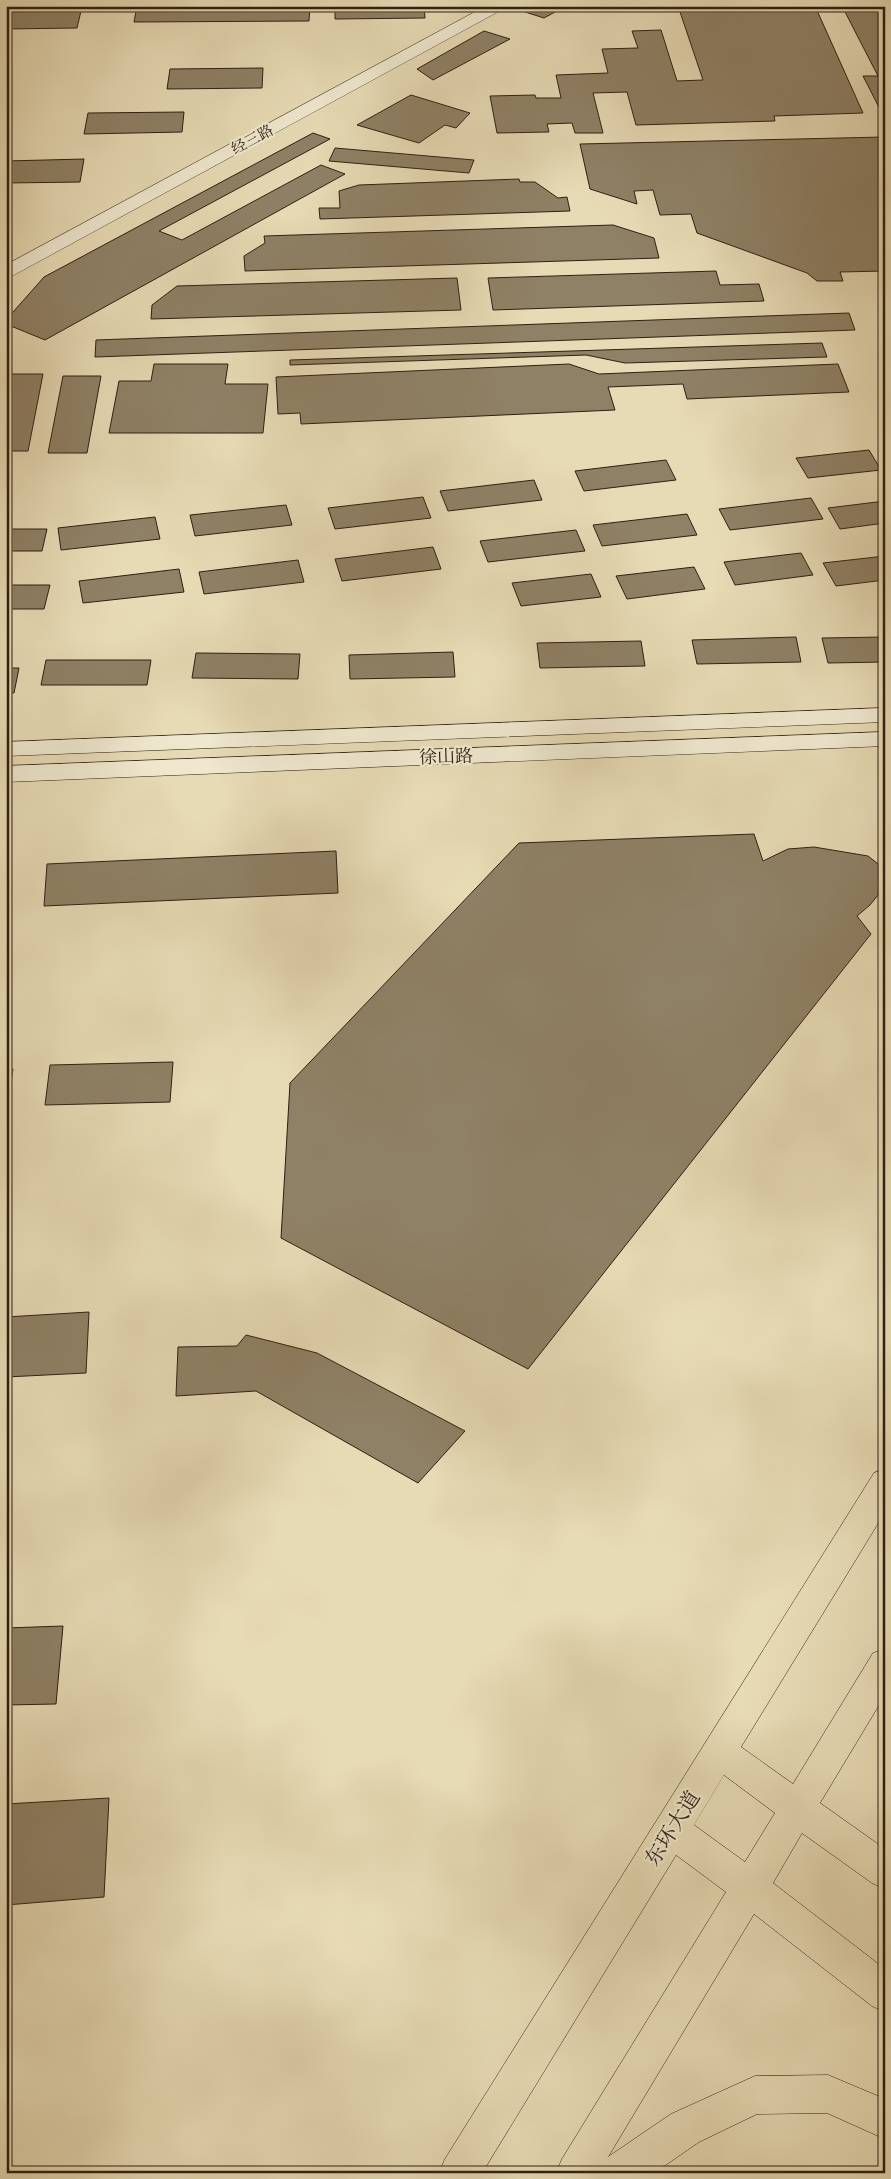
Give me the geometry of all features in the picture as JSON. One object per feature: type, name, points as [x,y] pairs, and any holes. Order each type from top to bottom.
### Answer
[{"type":"main road","name":"经三路","points":[[6,272],[498,6]]},
{"type":"main road","name":"徐山路","points":[[6,749],[885,715]]},
{"type":"main road","name":"徐山路","points":[[6,774],[885,738]]},
{"type":"main road","name":"东环大道","points":[[459,2173],[885,1483]]},
{"type":"main road","points":[[576,2173],[885,1664]]},
{"type":"main road","points":[[720,1752],[885,1870]]},
{"type":"main road","points":[[670,1829],[749,1887],[885,1993]]},
{"type":"main road","points":[[619,2173],[685,2128],[755,2095],[828,2094],[885,2119]]},
{"type":"building","points":[[137,6],[310,6],[309,21],[134,22]]},
{"type":"building","points":[[335,6],[424,6],[425,18],[335,19]]},
{"type":"building","points":[[532,6],[566,6],[544,18],[522,11]]},
{"type":"building","points":[[678,6],[815,6],[863,113],[774,116],[775,121],[636,125],[627,92],[593,93],[603,133],[575,133],[572,123],[547,124],[549,132],[497,133],[490,96],[535,95],[536,98],[561,98],[556,75],[608,73],[602,49],[638,48],[632,31],[661,30],[677,81],[703,80]]},
{"type":"building","points":[[842,6],[885,6],[885,119],[863,76],[878,76]]},
{"type":"building","points":[[81,11],[77,28],[6,29],[6,12]]},
{"type":"building","points":[[484,31],[510,39],[433,80],[417,69]]},
{"type":"building","points":[[263,68],[262,88],[167,89],[170,69]]},
{"type":"building","points":[[411,95],[470,113],[456,128],[445,125],[419,143],[357,125]]},
{"type":"building","points":[[184,112],[182,132],[84,134],[88,113]]},
{"type":"building","points":[[313,133],[330,139],[159,231],[182,240],[321,165],[345,174],[45,340],[6,324],[6,320],[44,277]]},
{"type":"building","points":[[884,137],[885,271],[840,272],[843,281],[817,281],[807,273],[697,233],[691,214],[660,215],[653,190],[634,191],[637,204],[590,189],[580,144]]},
{"type":"building","points":[[335,148],[474,160],[469,173],[329,161]]},
{"type":"building","points":[[84,159],[80,182],[6,183],[6,161]]},
{"type":"building","points":[[519,179],[520,182],[535,182],[558,198],[567,197],[570,211],[320,219],[319,208],[340,208],[339,191],[359,185]]},
{"type":"building","points":[[613,225],[654,238],[659,258],[245,271],[244,256],[265,243],[264,236]]},
{"type":"building","points":[[716,271],[720,285],[759,284],[764,301],[493,310],[488,278]]},
{"type":"building","points":[[457,278],[461,310],[151,319],[152,305],[177,286]]},
{"type":"building","points":[[849,313],[855,330],[95,357],[96,340]]},
{"type":"building","points":[[822,343],[827,357],[625,363],[586,355],[290,365],[290,360]]},
{"type":"building","points":[[154,364],[228,364],[225,384],[268,384],[263,433],[109,433],[119,381],[151,381]]},
{"type":"building","points":[[569,364],[599,374],[838,364],[849,392],[687,399],[683,384],[608,387],[615,410],[301,424],[300,413],[278,414],[276,377]]},
{"type":"building","points":[[6,374],[43,374],[28,451],[6,451]]},
{"type":"building","points":[[63,376],[101,376],[87,453],[48,453]]},
{"type":"building","points":[[869,450],[881,470],[808,478],[796,458]]},
{"type":"building","points":[[666,460],[676,480],[584,491],[575,471]]},
{"type":"building","points":[[534,480],[542,500],[448,511],[440,491]]},
{"type":"building","points":[[423,497],[431,518],[335,529],[328,508]]},
{"type":"building","points":[[811,498],[823,519],[730,530],[719,509]]},
{"type":"building","points":[[885,501],[885,523],[840,529],[828,508]]},
{"type":"building","points":[[286,505],[292,525],[195,536],[190,515]]},
{"type":"building","points":[[687,514],[697,535],[602,546],[593,525]]},
{"type":"building","points":[[155,517],[160,539],[61,550],[58,528]]},
{"type":"building","points":[[6,529],[47,529],[42,551],[6,551]]},
{"type":"building","points":[[576,530],[585,551],[488,562],[480,541]]},
{"type":"building","points":[[433,547],[441,569],[342,581],[335,559]]},
{"type":"building","points":[[801,553],[813,575],[735,585],[724,562]]},
{"type":"building","points":[[885,556],[885,580],[836,586],[823,563]]},
{"type":"building","points":[[298,560],[304,582],[204,594],[199,572]]},
{"type":"building","points":[[694,567],[705,589],[627,599],[616,576]]},
{"type":"building","points":[[179,569],[184,592],[83,603],[79,581]]},
{"type":"building","points":[[591,574],[601,597],[521,606],[512,583]]},
{"type":"building","points":[[6,585],[50,585],[44,609],[6,609]]},
{"type":"building","points":[[796,637],[801,662],[697,664],[692,640]]},
{"type":"building","points":[[885,637],[885,662],[828,663],[822,638]]},
{"type":"building","points":[[641,641],[645,666],[540,668],[537,643]]},
{"type":"building","points":[[453,652],[455,677],[350,679],[349,655]]},
{"type":"building","points":[[196,653],[300,654],[298,679],[192,678]]},
{"type":"building","points":[[46,660],[151,660],[147,685],[41,685]]},
{"type":"building","points":[[6,668],[19,668],[14,693],[6,693]]},
{"type":"building","points":[[754,834],[763,861],[788,849],[814,847],[868,856],[882,867],[884,877],[883,889],[870,905],[857,916],[871,934],[528,1369],[281,1238],[290,1083],[519,843]]},
{"type":"building","points":[[336,851],[338,893],[44,906],[47,864]]},
{"type":"building","points":[[173,1062],[170,1102],[45,1105],[50,1065]]},
{"type":"building","points":[[13,1069],[6,1120],[6,1070]]},
{"type":"building","points":[[89,1312],[86,1373],[6,1377],[6,1317]]},
{"type":"building","points":[[246,1335],[317,1353],[465,1431],[418,1483],[256,1391],[176,1396],[178,1347],[237,1346]]},
{"type":"building","points":[[63,1626],[56,1704],[6,1705],[6,1628]]},
{"type":"building","points":[[109,1798],[104,1897],[6,1905],[6,1804]]}]
